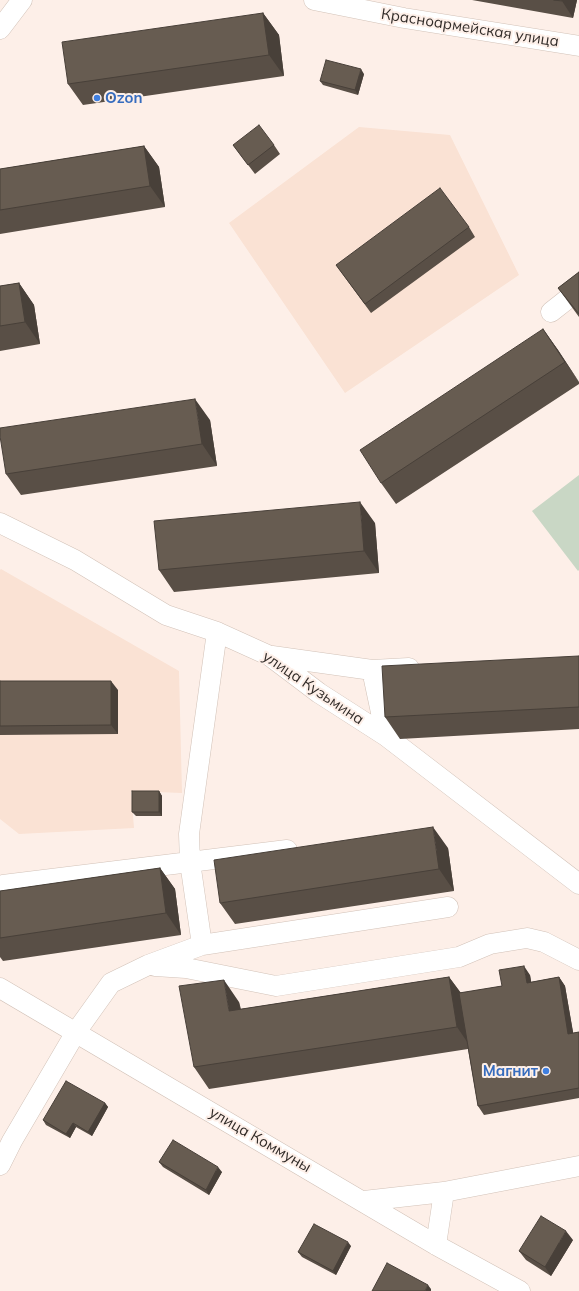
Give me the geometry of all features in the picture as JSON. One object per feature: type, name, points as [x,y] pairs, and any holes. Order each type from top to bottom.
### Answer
[{"type":"street","points":[[0,29],[22,0]]},
{"type":"street","name":"Красноармейская улица","points":[[314,0],[404,18],[579,46]]},
{"type":"street","points":[[551,312],[579,290]]},
{"type":"street","name":"улица Кузьмина","points":[[0,523],[75,560],[166,615],[216,632],[270,656],[320,693],[386,736],[579,884]]},
{"type":"street","points":[[202,945],[190,862],[189,834],[216,632]]},
{"type":"street","points":[[270,656],[372,670],[428,667]]},
{"type":"street","points":[[372,670],[386,736]]},
{"type":"street","points":[[1,886],[308,847]]},
{"type":"street","points":[[0,1165],[12,1141],[76,1032],[111,983],[148,965],[202,945],[448,907]]},
{"type":"street","points":[[148,965],[186,968],[276,986],[459,957],[490,944],[527,938],[544,942],[579,960]]},
{"type":"street","name":"улица Коммуны","points":[[0,988],[364,1201],[436,1245],[520,1291]]},
{"type":"street","points":[[364,1201],[444,1192],[579,1166]]},
{"type":"street","points":[[436,1245],[444,1192]]},
{"type":"shaded area","points":[[359,127],[450,135],[519,275],[345,393],[229,223]]},
{"type":"shaded area","points":[[1,569],[179,671],[182,793],[131,791],[134,828],[19,834],[0,819]]},
{"type":"green space","points":[[579,475],[579,570],[578,571],[532,511]]},
{"type":"building","points":[[263,13],[269,55],[68,84],[62,42]]},
{"type":"building","points":[[326,60],[361,69],[355,90],[320,81]]},
{"type":"building","points":[[259,125],[274,145],[248,165],[233,145]]},
{"type":"building","points":[[144,146],[150,186],[0,210],[0,169]]},
{"type":"building","points":[[440,188],[469,227],[365,304],[336,265]]},
{"type":"building","points":[[579,272],[579,314],[558,288]]},
{"type":"building","points":[[19,283],[25,322],[0,326],[0,286]]},
{"type":"building","points":[[543,329],[565,362],[381,483],[360,450]]},
{"type":"building","points":[[195,399],[202,444],[6,474],[0,428]]},
{"type":"building","points":[[360,502],[364,551],[159,570],[154,521]]},
{"type":"building","points":[[579,656],[579,707],[385,717],[382,666]]},
{"type":"building","points":[[0,681],[111,681],[111,725],[0,726]]},
{"type":"building","points":[[132,791],[159,791],[159,812],[132,812]]},
{"type":"building","points":[[433,827],[439,869],[220,903],[214,860]]},
{"type":"building","points":[[160,868],[166,913],[0,938],[0,891]]},
{"type":"building","points":[[524,966],[527,983],[559,977],[568,1034],[579,1032],[579,1088],[478,1106],[459,993],[502,986],[499,970]]},
{"type":"building","points":[[449,977],[457,1027],[194,1067],[179,986],[224,980],[229,1011]]},
{"type":"building","points":[[66,1081],[105,1103],[88,1132],[73,1123],[66,1134],[43,1120]]},
{"type":"building","points":[[173,1140],[218,1167],[206,1190],[159,1162]]},
{"type":"building","points":[[541,1216],[566,1231],[545,1267],[519,1251]]},
{"type":"building","points":[[314,1224],[348,1242],[333,1271],[298,1252]]},
{"type":"building","points":[[387,1263],[428,1285],[425,1291],[372,1291]]},
{"type":"place","name":"Ozon","points":[[97,98]]},
{"type":"place","name":"Магнит","points":[[546,1071]]}]
